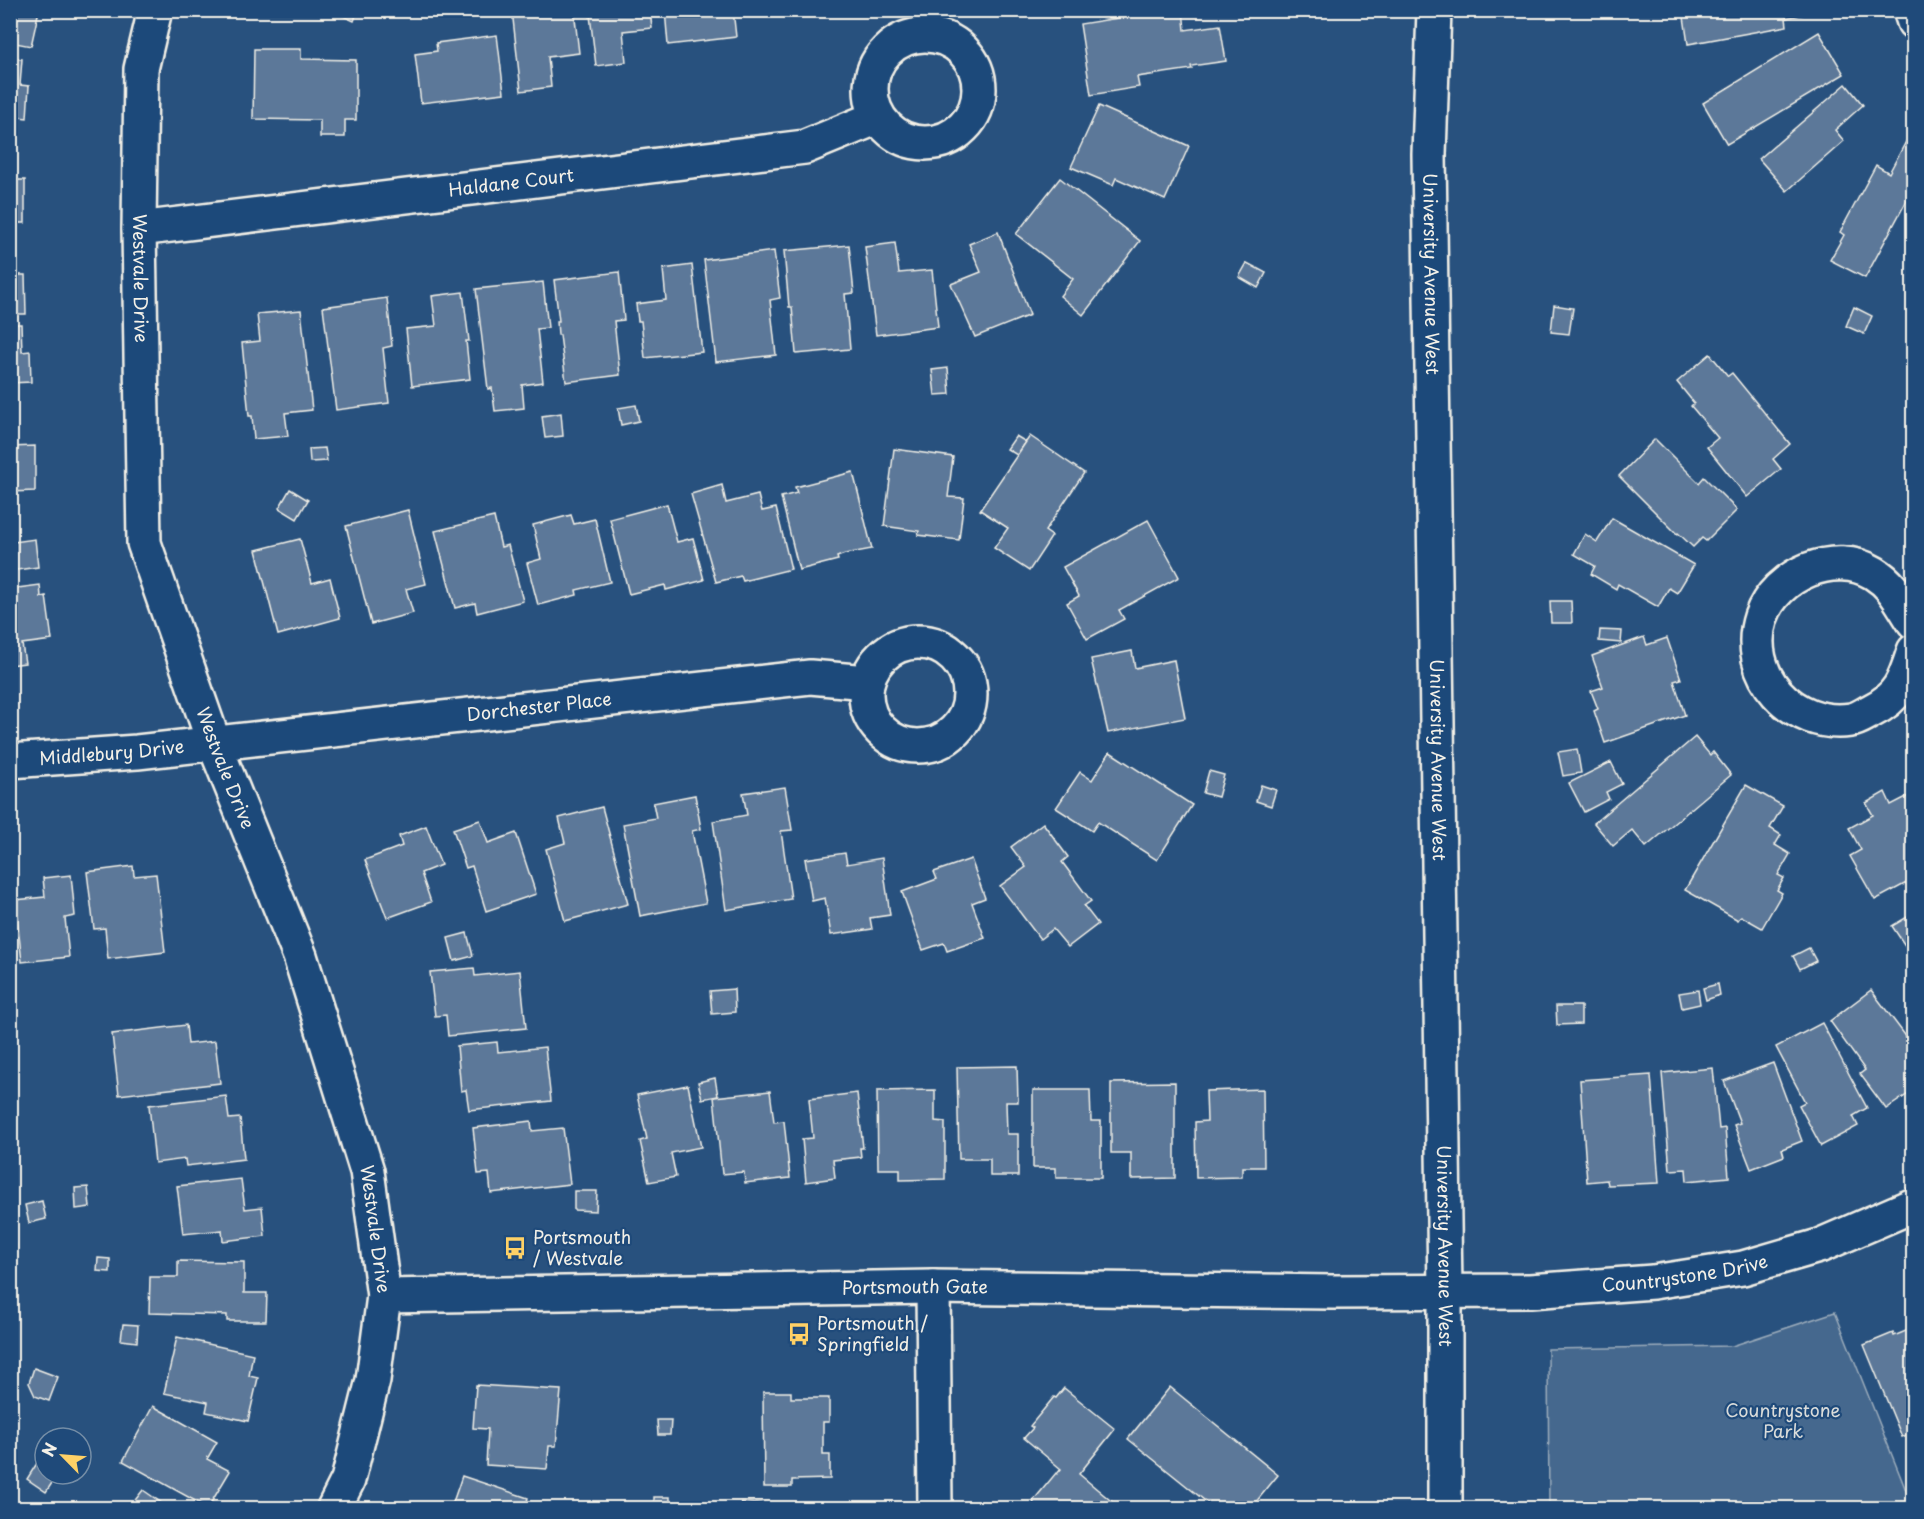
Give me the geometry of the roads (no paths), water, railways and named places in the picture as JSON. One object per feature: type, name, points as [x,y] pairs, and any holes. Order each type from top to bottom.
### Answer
[{"type":"street","name":"Westvale Drive","points":[[155,10],[141,69],[139,229],[144,543],[214,743],[300,956],[367,1171],[384,1296],[370,1391],[348,1480],[334,1509]]},
{"type":"street","name":"University Avenue West","points":[[1434,10],[1430,154],[1445,1291],[1445,1509]]},
{"type":"street","points":[[1911,10],[1914,22]]},
{"type":"street","name":"Haldane Court","points":[[139,229],[805,147],[878,117]]},
{"type":"street","points":[[1845,564],[1872,572],[1894,589],[1913,632],[1904,684],[1886,704],[1853,720],[1826,721],[1791,708],[1781,699],[1765,676],[1757,644],[1761,617],[1770,601],[1788,580],[1818,566],[1845,564]]},
{"type":"street","name":"Dorchester Place","points":[[214,743],[810,677],[867,682]]},
{"type":"street","name":"Middlebury Drive","points":[[10,760],[137,752],[214,743]]},
{"type":"street","name":"Countrystone Drive","points":[[1445,1291],[1530,1291],[1653,1282],[1743,1268],[1819,1246],[1914,1205]]},
{"type":"street","name":"Portsmouth Gate","points":[[384,1296],[933,1287],[1333,1292],[1445,1291]]},
{"type":"street","points":[[933,1287],[935,1509]]},
{"type":"place","name":"Portsmouth / Westvale","points":[[515,1248]]},
{"type":"place","name":"Portsmouth / Springfield","points":[[799,1334]]},
{"type":"park label","name":"Countrystone Park","points":[[1783,1421]]}]
